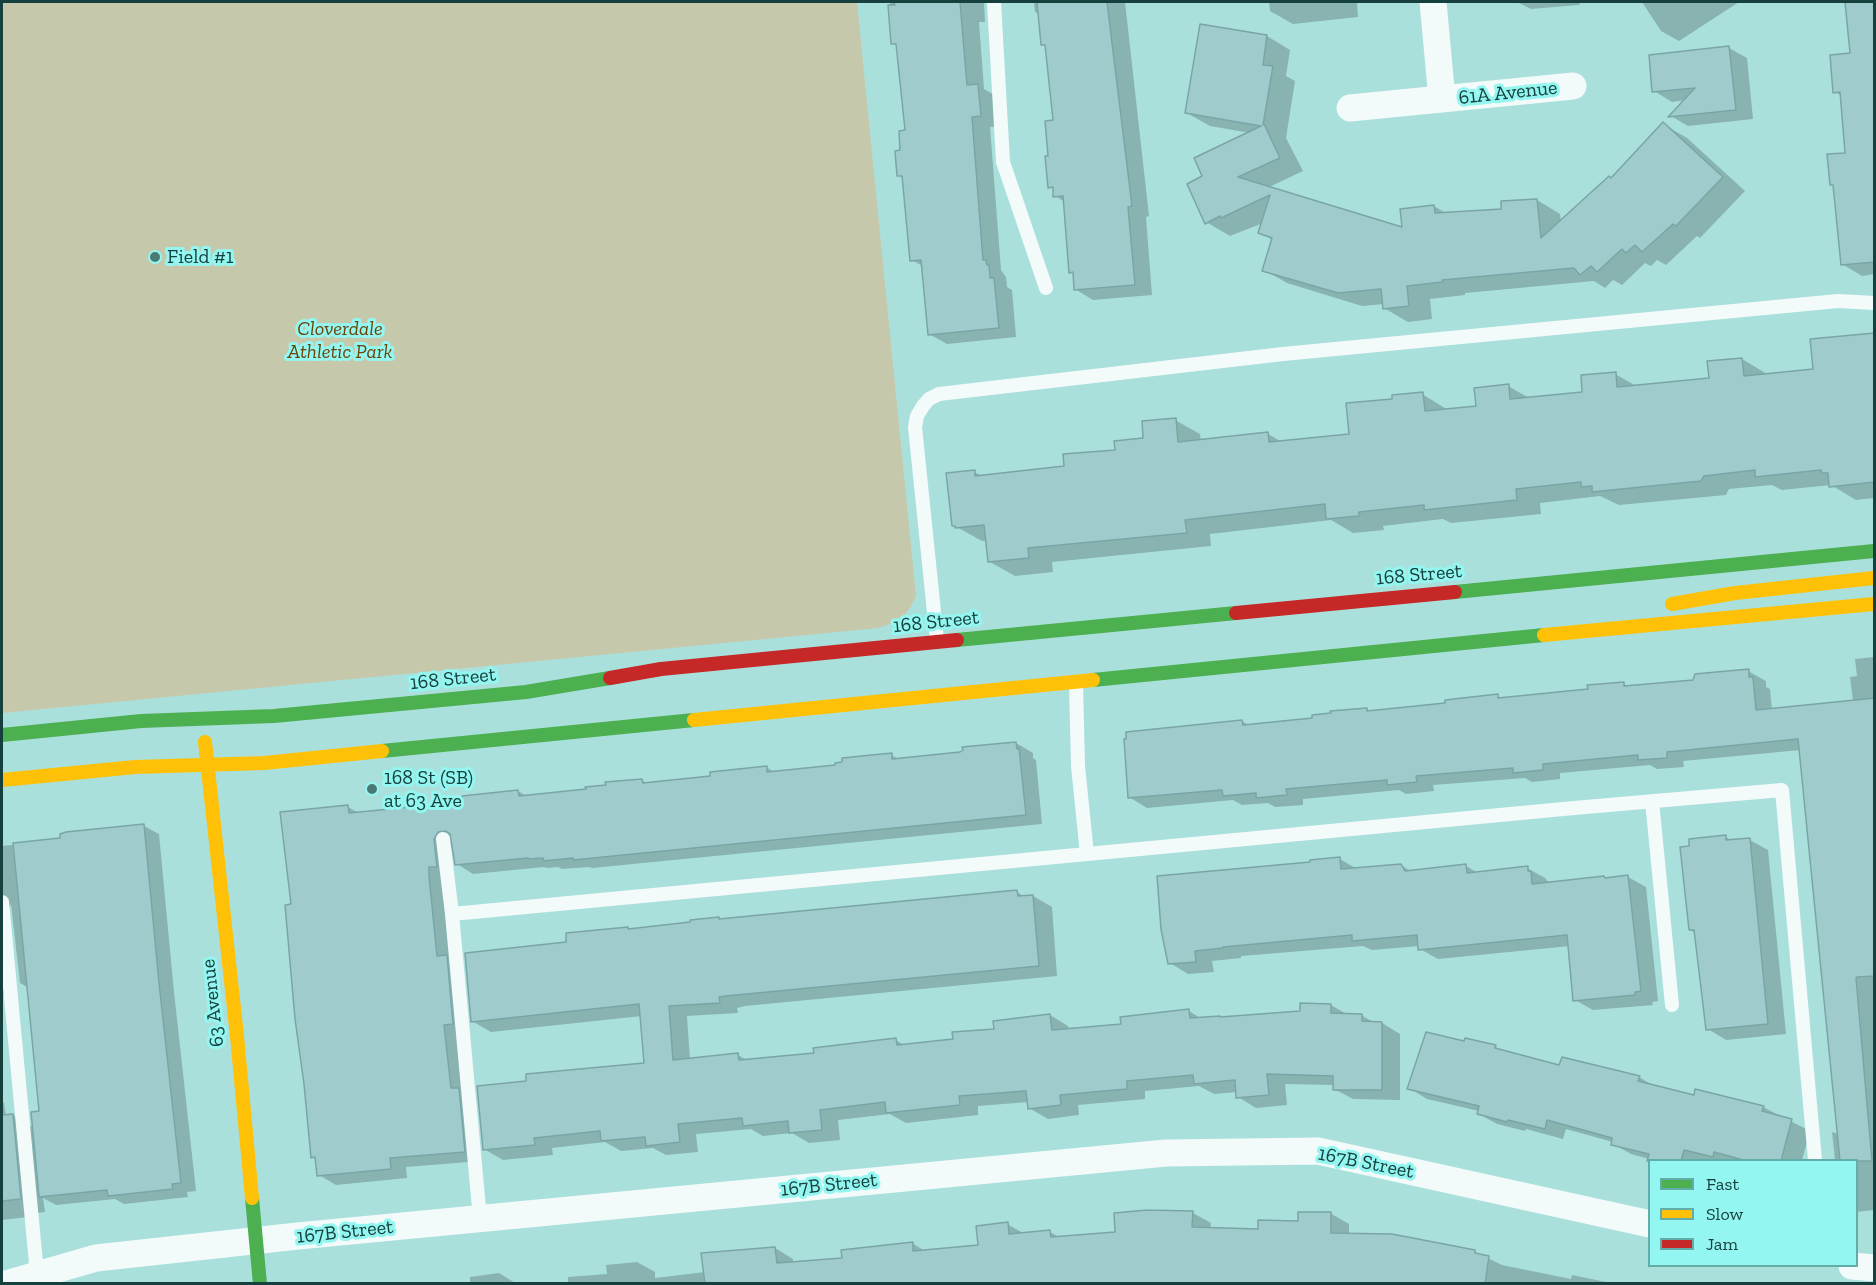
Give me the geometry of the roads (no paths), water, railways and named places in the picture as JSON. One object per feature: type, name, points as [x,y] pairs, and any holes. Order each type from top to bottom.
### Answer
[{"type":"main road","name":"168 Street","points":[[2,735],[141,721],[274,716],[526,692],[661,669],[1875,551]]},
{"type":"main road","points":[[1605,629],[1657,609],[1735,593],[1875,578]]},
{"type":"main road","points":[[2,780],[135,767],[264,763],[1875,604]]},
{"type":"main road","name":"63 Avenue","points":[[203,719],[237,1036],[260,1284]]},
{"type":"street","name":"61A Avenue","points":[[1433,2],[1442,99]]},
{"type":"street","name":"61A Avenue","points":[[1350,108],[1573,86]]},
{"type":"street","name":"167B Street","points":[[6,1284],[96,1258],[1166,1153],[1318,1151],[1648,1224]]},
{"type":"street","points":[[1858,1267],[1875,1268]]},
{"type":"lane","points":[[994,2],[1003,162],[1046,288]]},
{"type":"lane","points":[[937,641],[915,427],[917,416],[923,406],[929,399],[939,394],[1283,354],[1839,301],[1875,303]]},
{"type":"lane","points":[[1076,683],[1078,766],[1087,854]]},
{"type":"lane","points":[[452,914],[1782,790],[1815,1159]]},
{"type":"lane","points":[[1652,801],[1672,1005]]},
{"type":"lane","points":[[443,840],[480,1219]]},
{"type":"lane","points":[[2,902],[7,1022],[37,1274]]},
{"type":"place","name":"Field #1","points":[[155,257]]},
{"type":"place","name":"168 St (SB) at 63 Ave","points":[[372,789]]},
{"type":"park label","name":"Cloverdale Athletic Park","points":[[340,340]]}]
